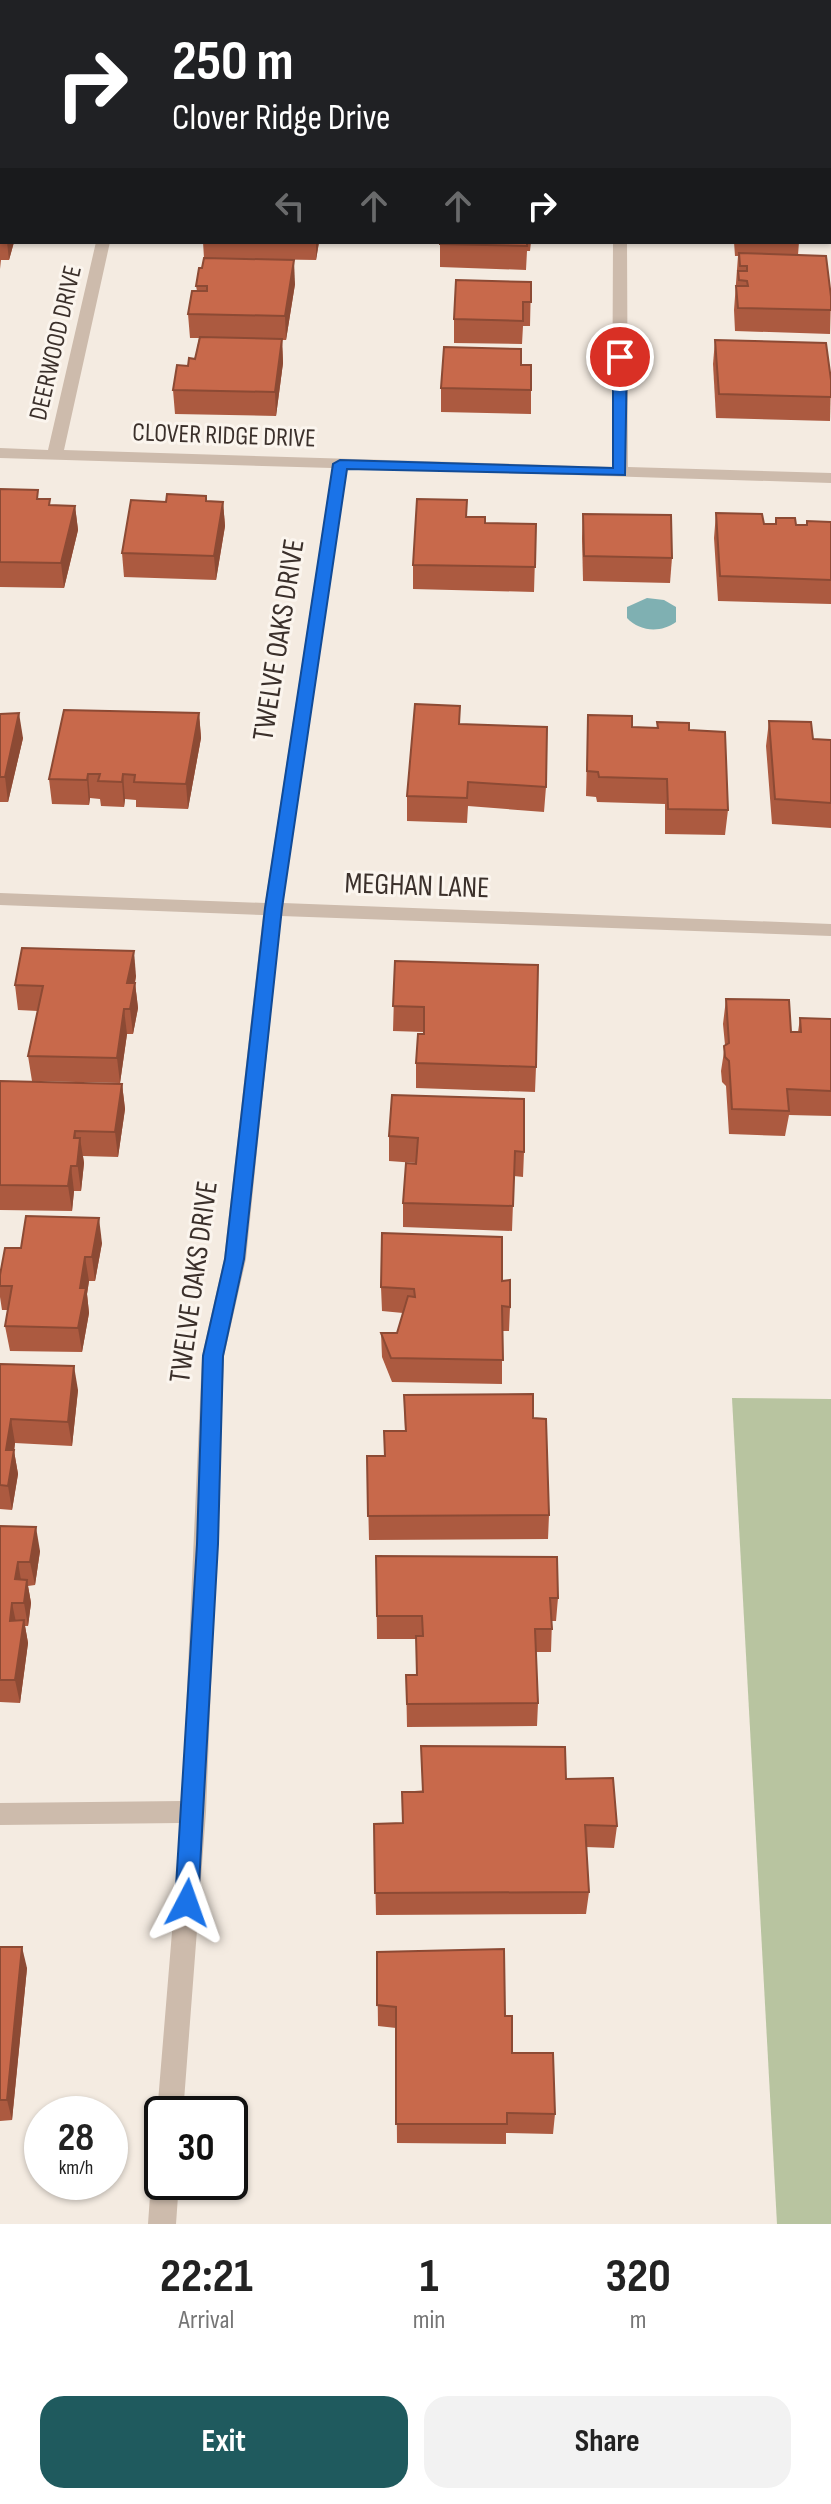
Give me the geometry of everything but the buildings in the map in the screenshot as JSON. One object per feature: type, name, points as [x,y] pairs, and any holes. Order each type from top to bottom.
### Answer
[{"type":"street","name":"DEERWOOD DRIVE","points":[[55,454],[103,244]]},
{"type":"street","points":[[620,244],[620,472]]},
{"type":"street","name":"CLOVER RIDGE DRIVE","points":[[0,453],[831,478]]},
{"type":"street","name":"TWELVE OAKS DRIVE","points":[[171,2096],[194,1812],[213,1356],[235,1259],[273,908],[340,464]]},
{"type":"street","name":"MEGHAN LANE","points":[[0,899],[831,930]]},
{"type":"street","points":[[0,1814],[194,1812]]},
{"type":"street","points":[[162,2224],[164,2200]]},
{"type":"green space","points":[[732,1398],[831,1399],[831,2224],[777,2224]]},
{"type":"water","points":[[647,598],[664,600],[676,607],[676,622],[664,628],[651,629],[632,623],[627,618],[627,607]]},
{"type":"route","points":[[187,1903],[208,1544],[213,1356],[235,1259],[273,908],[340,464],[620,472],[620,357]]}]
